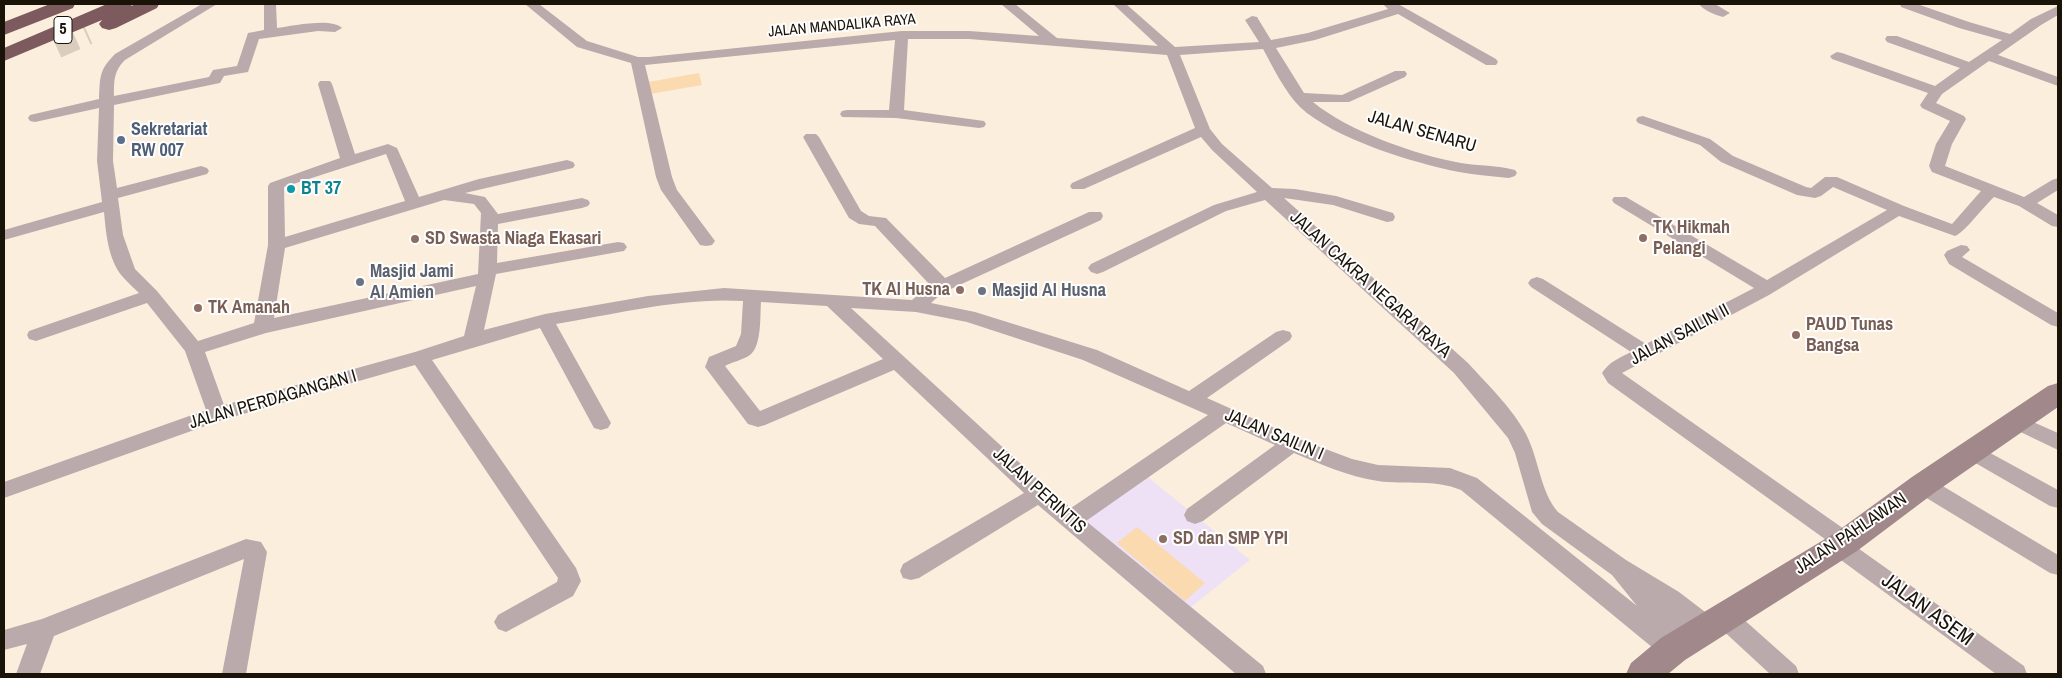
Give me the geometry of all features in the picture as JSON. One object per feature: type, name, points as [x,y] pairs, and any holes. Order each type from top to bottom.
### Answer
[{"type":"highway","points":[[4,29],[66,4]]},
{"type":"highway","name":"5","points":[[4,39],[90,4]]},
{"type":"highway","name":"5","points":[[4,55],[123,4]]},
{"type":"highway","points":[[88,34],[150,4]]},
{"type":"highway","points":[[4,68],[57,48]]},
{"type":"main road","name":"JALAN PAHLAWAN","points":[[1643,674],[1698,633],[1842,544],[1923,485],[2058,393]]},
{"type":"street","points":[[211,4],[120,57],[111,66],[107,75],[108,101],[105,161],[115,235],[123,262],[128,272],[151,295],[194,349],[217,414]]},
{"type":"street","points":[[270,4],[271,33]]},
{"type":"street","name":"JALAN MANDALIKA RAYA","points":[[531,4],[582,44],[637,61],[675,59],[902,35],[969,34],[1172,51],[1269,45],[1310,37],[1394,7]]},
{"type":"street","points":[[1007,4],[1052,40]]},
{"type":"street","name":"JALAN CAKRA NEGARA RAYA","points":[[1119,4],[1172,51],[1203,130],[1223,153],[1270,193],[1461,368],[1493,404],[1516,434],[1525,453],[1540,506],[1546,514],[1618,567],[1654,609],[1698,633]]},
{"type":"street","points":[[1704,4],[1724,13]]},
{"type":"street","points":[[1906,4],[1964,25],[2014,39]]},
{"type":"street","points":[[2048,4],[2058,9]]},
{"type":"street","points":[[1394,7],[1491,62]]},
{"type":"street","points":[[2058,9],[2036,22],[1937,91],[1927,105],[1959,119],[1944,144],[1938,168],[2025,204],[2058,222]]},
{"type":"street","name":"JALAN SENARU","points":[[1252,20],[1299,97],[1310,108],[1327,120],[1360,135],[1458,167],[1509,173]]},
{"type":"street","points":[[1015,38],[1028,22]]},
{"type":"street","points":[[35,118],[214,80],[218,73],[243,69],[253,36],[318,28],[335,28]]},
{"type":"street","points":[[896,114],[902,35]]},
{"type":"street","points":[[1892,39],[1972,68]]},
{"type":"street","points":[[1837,56],[1937,91]]},
{"type":"street","points":[[1989,56],[2058,82]]},
{"type":"street","points":[[637,61],[664,177],[669,190],[706,241]]},
{"type":"street","name":"JALAN SENARU","points":[[1299,97],[1344,99],[1400,74]]},
{"type":"street","points":[[325,84],[349,160]]},
{"type":"street","name":"JALAN SENARU","points":[[1327,120],[1344,99]]},
{"type":"street","points":[[847,114],[896,114],[979,124]]},
{"type":"street","points":[[1643,120],[1669,131],[1698,139],[1712,146],[1727,159],[1804,192],[1815,193],[1831,180],[1898,210],[1955,231],[1974,207],[1992,190]]},
{"type":"street","points":[[1078,186],[1203,130]]},
{"type":"street","points":[[811,136],[855,214],[865,220],[880,222],[942,286]]},
{"type":"street","points":[[263,327],[277,245],[276,186],[284,181],[349,160],[390,150],[414,203]]},
{"type":"street","points":[[277,245],[486,182],[566,165]]},
{"type":"street","points":[[4,236],[201,172]]},
{"type":"street","points":[[2025,204],[2058,183]]},
{"type":"street","points":[[1097,268],[1220,208],[1270,193],[1295,194],[1336,201],[1387,217]]},
{"type":"street","points":[[439,196],[479,200],[489,212],[487,274],[472,340]]},
{"type":"street","points":[[1620,200],[1767,288]]},
{"type":"street","points":[[490,221],[582,203]]},
{"type":"street","name":"JALAN SAILIN II","points":[[1842,544],[1614,377],[1612,373],[1614,369],[1767,288],[1898,210]]},
{"type":"street","points":[[916,306],[942,286],[1095,216]]},
{"type":"street","points":[[194,349],[263,327],[487,274],[618,247]]},
{"type":"street","points":[[1961,250],[1953,255],[1955,260],[2058,321]]},
{"type":"street","points":[[1537,283],[1646,353]]},
{"type":"street","name":"JALAN PERDAGANGAN I","points":[[4,490],[217,414],[545,320],[648,302],[724,294],[831,300]]},
{"type":"street","points":[[36,335],[151,295]]},
{"type":"street","points":[[752,295],[750,334],[744,350],[716,362],[715,367],[758,420],[897,361]]},
{"type":"street","name":"JALAN SAILIN I","points":[[831,300],[916,306],[969,316],[1090,356],[1292,444],[1349,466],[1378,473],[1450,476],[1460,479],[1698,633]]},
{"type":"street","name":"JALAN PERINTIS","points":[[831,300],[1039,494],[1254,674]]},
{"type":"street","points":[[545,320],[601,423]]},
{"type":"street","points":[[1190,400],[1283,336]]},
{"type":"street","points":[[420,357],[568,575],[570,581],[565,589],[506,622]]},
{"type":"street","points":[[1070,520],[1225,414]]},
{"type":"street","points":[[2015,421],[2058,442]]},
{"type":"street","points":[[1195,514],[1292,444]]},
{"type":"street","points":[[1972,451],[2058,500]]},
{"type":"street","points":[[1923,485],[2058,566]]},
{"type":"street","points":[[912,571],[1039,494]]},
{"type":"street","name":"JALAN ASEM","points":[[1842,544],[2015,674]]},
{"type":"street","points":[[4,640],[44,629],[246,548],[253,548],[256,552],[234,674]]},
{"type":"street","points":[[28,674],[44,629]]},
{"type":"street","points":[[1698,633],[1787,674]]},
{"type":"shaded area","points":[[699,73],[702,85],[650,94],[648,82]]},
{"type":"shaded area","name":"SD dan SMP YPI","points":[[1143,473],[1250,560],[1185,612],[1079,518]]},
{"type":"shaded area","points":[[1137,527],[1205,583],[1185,601],[1117,543]]},
{"type":"tunnel","points":[[57,48],[88,34]]},
{"type":"place","name":"Sekretariat RW 007","points":[[121,140]]},
{"type":"place","name":"BT 37","points":[[291,189]]},
{"type":"place","name":"TK Hikmah Pelangi","points":[[1643,238]]},
{"type":"place","name":"SD Swasta Niaga Ekasari","points":[[415,239]]},
{"type":"place","name":"Masjid Jami Al Amien","points":[[360,282]]},
{"type":"place","name":"TK Al Husna","points":[[960,290]]},
{"type":"place","name":"Masjid Al Husna","points":[[982,291]]},
{"type":"place","name":"TK Amanah","points":[[198,308]]},
{"type":"place","name":"PAUD Tunas Bangsa","points":[[1796,335]]},
{"type":"place","name":"SD dan SMP YPI","points":[[1163,539]]}]
